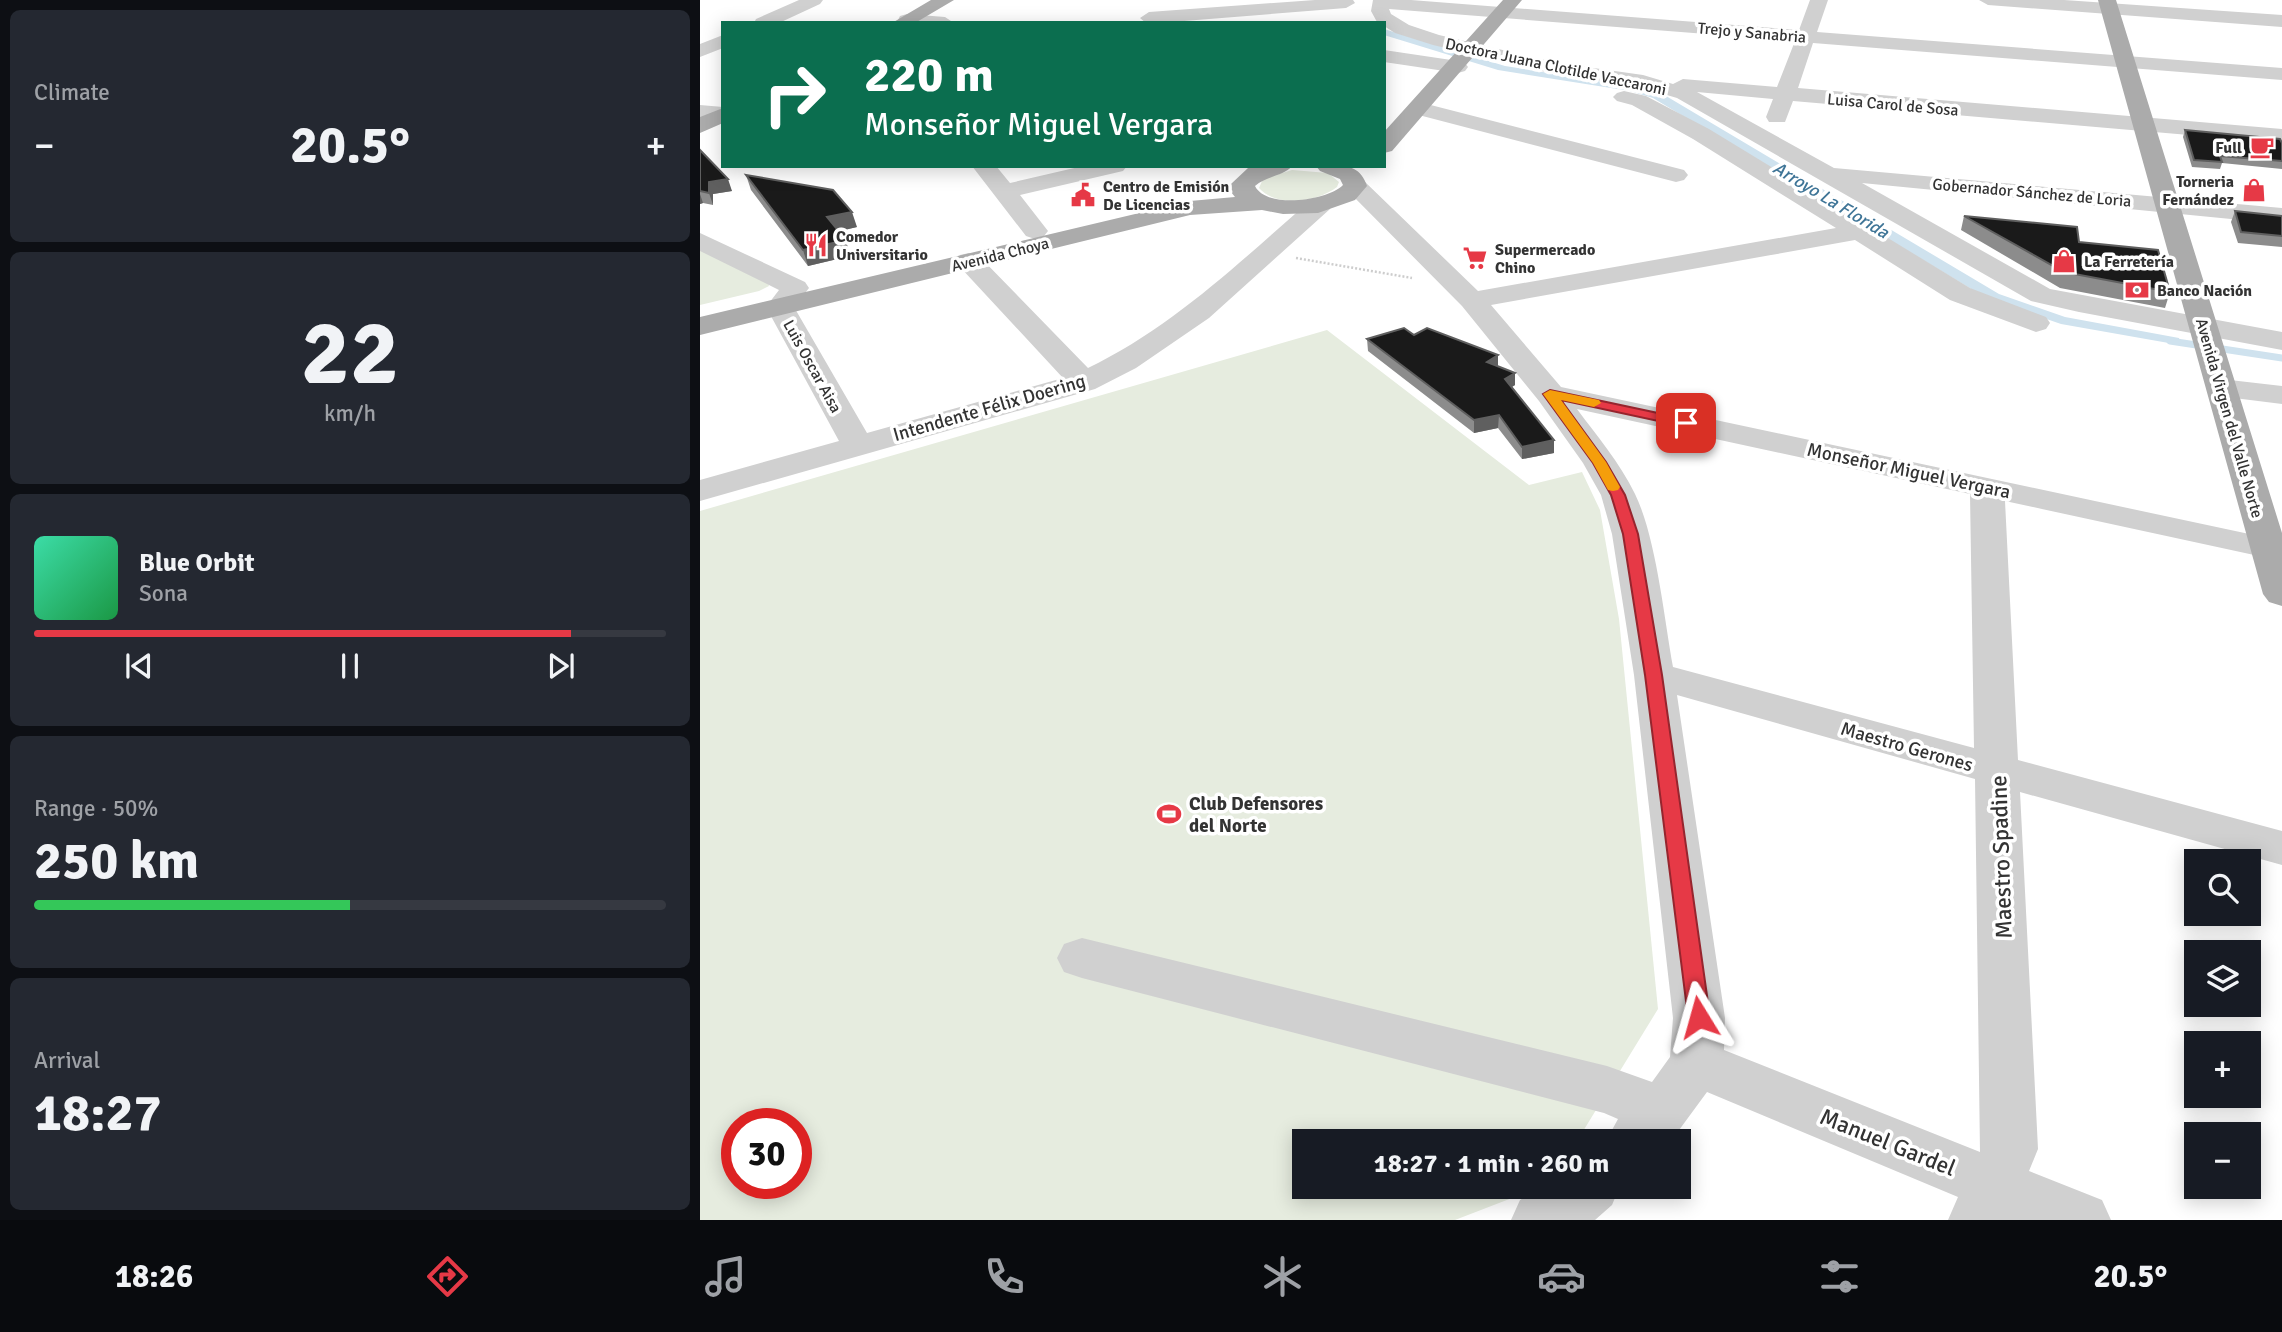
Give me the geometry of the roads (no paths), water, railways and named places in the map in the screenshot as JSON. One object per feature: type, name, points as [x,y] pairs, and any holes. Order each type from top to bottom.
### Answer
[{"type":"main road","points":[[904,21],[945,0]]},
{"type":"main road","name":"Avenida Virgen del Valle Norte","points":[[2108,4],[2282,594]]},
{"type":"main road","points":[[1386,144],[1507,6]]},
{"type":"main road","points":[[700,125],[721,115]]},
{"type":"main road","points":[[1263,171],[1243,184],[1243,192],[1264,204]]},
{"type":"main road","name":"Avenida Choya","points":[[700,326],[787,297],[1035,231],[1220,187],[1263,171]]},
{"type":"main road","points":[[1323,204],[1345,196],[1349,173]]},
{"type":"main road","name":"Avenida Choya","points":[[700,310],[787,297],[969,261],[1190,208],[1323,204]]},
{"type":"street","points":[[767,21],[814,0]]},
{"type":"street","points":[[1768,139],[1819,0]]},
{"type":"street","points":[[1988,0],[2108,4],[2282,22]]},
{"type":"street","name":"Trejo y Sanabria","points":[[1381,1],[1507,6],[1807,36],[2282,74]]},
{"type":"street","name":"Doctora Juana Clotilde Vaccaroni","points":[[1381,1],[1380,10],[1384,18],[1462,58],[1643,81],[1684,94],[2041,295],[2211,355],[2282,341]]},
{"type":"street","points":[[1134,6],[1151,21],[1346,3]]},
{"type":"street","points":[[700,28],[721,30]]},
{"type":"street","points":[[700,51],[721,42]]},
{"type":"street","points":[[1386,56],[1462,58],[1639,100],[1701,134],[1960,294],[2036,323]]},
{"type":"street","name":"Luisa Carol de Sosa","points":[[1643,81],[2282,136]]},
{"type":"street","points":[[1419,108],[1676,175]]},
{"type":"street","points":[[700,111],[721,114]]},
{"type":"street","points":[[2224,131],[2233,156]]},
{"type":"street","points":[[1650,168],[1700,141],[1701,134]]},
{"type":"street","points":[[2150,148],[2178,151]]},
{"type":"street","points":[[985,168],[1035,231]]},
{"type":"street","points":[[1003,192],[1049,173],[1099,168]]},
{"type":"street","points":[[1082,958],[1607,1090],[1649,1126],[1696,1063],[1699,1017],[1654,675],[1630,534],[1618,495],[1599,462],[1550,394],[1464,293],[1385,216],[1349,173]]},
{"type":"street","name":"Gobernador Sánchez de Loria","points":[[1825,173],[2282,216]]},
{"type":"street","points":[[1264,204],[1280,223],[1272,246]]},
{"type":"street","points":[[1323,204],[1385,216]]},
{"type":"street","name":"Intendente Félix Doering","points":[[700,491],[1084,382],[1125,362],[1199,312],[1323,204]]},
{"type":"street","points":[[1464,293],[1859,232]]},
{"type":"street","points":[[700,241],[787,297]]},
{"type":"street","points":[[969,261],[1084,382]]},
{"type":"street","name":"Luis Oscar Aisa","points":[[787,297],[858,446]]},
{"type":"street","points":[[2211,355],[2282,395]]},
{"type":"street","name":"Monseñor Miguel Vergara","points":[[1550,394],[2268,547]]},
{"type":"street","name":"Maestro Spadine","points":[[1985,1203],[2010,1149],[1987,487]]},
{"type":"street","name":"Maestro Gerones","points":[[1654,675],[1998,772],[2282,848]]},
{"type":"street","name":"Manuel Gardel","points":[[1696,1063],[1985,1203],[2081,1220]]},
{"type":"street","points":[[1541,1220],[1577,1199]]},
{"type":"water","points":[[1386,30],[1505,66],[1637,87],[1666,96],[1999,294],[2065,317],[2179,338],[2180,345],[2061,324],[1988,299],[1653,98],[1630,91],[1498,70],[1386,36]]},
{"type":"waterway","name":"Arroyo La Florida","points":[[2170,341],[2282,358]]},
{"type":"place","name":"Full","points":[[2262,147]]},
{"type":"place","name":"Torneria Fernández","points":[[2254,190]]},
{"type":"place","name":"Centro de Emisión De Licencias","points":[[1083,195]]},
{"type":"place","name":"Comedor Universitario","points":[[816,245]]},
{"type":"place","name":"Supermercado Chino","points":[[1475,258]]},
{"type":"place","name":"La Ferretería","points":[[2064,261]]},
{"type":"place","name":"Banco Nación","points":[[2137,290]]},
{"type":"place","name":"Club Defensores del Norte","points":[[1169,814]]}]
